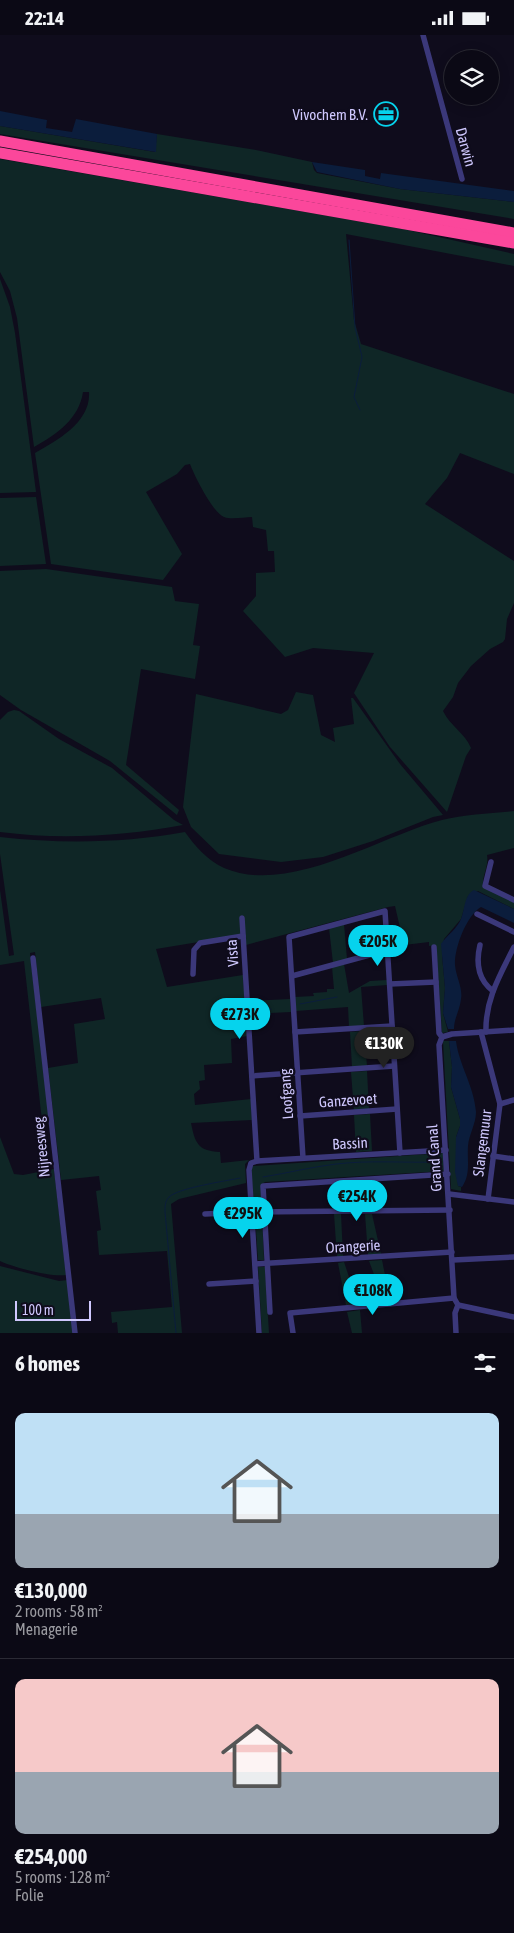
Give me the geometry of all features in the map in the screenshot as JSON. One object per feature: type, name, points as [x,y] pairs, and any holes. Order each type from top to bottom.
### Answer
[{"type":"highway","points":[[0,141],[514,233]]},
{"type":"highway","points":[[0,153],[514,243]]},
{"type":"street","name":"Darwin","points":[[423,35],[462,179]]},
{"type":"street","points":[[491,863],[485,885],[514,900]]},
{"type":"street","name":"Loofgang","points":[[303,1158],[289,937],[385,911],[388,950]]},
{"type":"street","points":[[477,914],[514,931]]},
{"type":"street","name":"Vista","points":[[242,918],[256,1161],[249,1167],[252,1212]]},
{"type":"street","points":[[193,974],[196,946],[200,943],[243,936]]},
{"type":"street","points":[[480,945],[477,957],[480,976],[486,986],[493,991]]},
{"type":"street","name":"Grand Canal","points":[[434,947],[439,1033],[442,1037],[439,1045],[454,1298],[458,1305]]},
{"type":"street","name":"Slangemuur","points":[[488,1199],[500,1103],[481,1038],[493,991],[514,947]]},
{"type":"street","points":[[292,976],[388,950],[400,1153]]},
{"type":"street","name":"Nijreesweg","points":[[33,958],[75,1333]]},
{"type":"street","points":[[390,984],[436,981]]},
{"type":"street","points":[[296,1032],[392,1026]]},
{"type":"street","points":[[442,1037],[445,1035],[514,1030]]},
{"type":"street","points":[[252,1076],[394,1066]]},
{"type":"street","points":[[500,1103],[514,1100]]},
{"type":"street","name":"Ganzevoet","points":[[300,1116],[397,1109]]},
{"type":"street","name":"Bassin","points":[[256,1161],[446,1150]]},
{"type":"street","points":[[493,1156],[514,1159]]},
{"type":"street","points":[[270,1312],[264,1213],[263,1186],[265,1184],[448,1174]]},
{"type":"street","points":[[449,1194],[514,1202]]},
{"type":"street","points":[[205,1215],[252,1212],[450,1210]]},
{"type":"street","points":[[252,1212],[259,1333]]},
{"type":"street","name":"Orangerie","points":[[255,1264],[452,1252]]},
{"type":"street","points":[[453,1260],[514,1257]]},
{"type":"street","points":[[209,1284],[256,1281]]},
{"type":"street","points":[[293,1333],[290,1313],[454,1298]]},
{"type":"street","points":[[456,1333],[455,1313],[458,1305],[514,1317]]},
{"type":"green space","points":[[0,126],[155,152],[157,134],[256,150],[312,162],[317,173],[400,189],[514,202],[514,219],[0,134]]},
{"type":"green space","points":[[0,159],[403,229],[514,254],[514,266],[346,234],[354,320],[361,344],[514,394],[514,474],[460,453],[447,478],[425,504],[514,561],[514,603],[507,619],[505,639],[471,666],[458,683],[453,697],[443,711],[471,748],[466,756],[447,812],[390,747],[354,693],[374,653],[313,648],[285,657],[243,611],[256,596],[256,573],[275,572],[274,551],[268,551],[266,530],[253,527],[252,517],[224,517],[215,509],[204,493],[190,464],[185,465],[177,474],[146,492],[182,554],[163,580],[51,564],[35,453],[63,436],[79,421],[85,412],[89,392],[83,392],[77,410],[66,425],[34,447],[17,318],[10,291],[0,272]]},
{"type":"green space","points":[[0,279],[10,307],[15,333],[36,492],[0,493]]},
{"type":"green space","points":[[36,497],[46,564],[0,566],[0,498]]},
{"type":"green space","points":[[46,569],[172,587],[175,601],[199,604],[193,645],[200,646],[195,679],[141,669],[126,765],[179,810],[177,815],[110,761],[21,710],[0,695],[0,571]]},
{"type":"green space","points":[[296,692],[313,695],[321,735],[335,742],[333,728],[354,724],[351,698],[353,698],[400,764],[443,815],[323,857],[281,862],[219,854],[191,827],[183,807],[196,694],[281,714],[288,710]]},
{"type":"green space","points":[[19,711],[59,739],[112,768],[174,820],[183,825],[138,832],[92,836],[46,836],[0,832],[0,720],[8,712]]},
{"type":"green space","points":[[514,811],[514,848],[487,855],[483,886],[514,902],[514,909],[478,891],[468,896],[461,919],[444,939],[442,955],[445,988],[443,1013],[448,1032],[442,1033],[436,945],[429,946],[429,942],[404,945],[395,906],[246,945],[241,935],[156,949],[167,987],[243,975],[247,1036],[231,1039],[232,1063],[204,1065],[205,1080],[199,1081],[200,1089],[194,1094],[195,1105],[251,1099],[252,1120],[191,1123],[198,1144],[206,1150],[220,1152],[221,1163],[249,1160],[245,1164],[246,1183],[179,1199],[171,1204],[182,1333],[118,1333],[117,1322],[112,1323],[111,1312],[172,1307],[167,1251],[99,1255],[97,1231],[101,1230],[96,1191],[101,1190],[99,1176],[61,1180],[48,1068],[78,1063],[74,1024],[105,1019],[101,998],[41,1007],[35,952],[30,953],[49,1119],[42,1117],[24,961],[0,965],[0,890],[9,956],[14,955],[0,854],[0,837],[46,841],[93,841],[162,836],[185,832],[202,852],[224,868],[249,875],[277,875],[334,861],[442,820],[469,815]]},
{"type":"green space","points":[[344,924],[347,959],[333,963],[329,928]]},
{"type":"green space","points":[[344,964],[349,993],[370,981],[387,980],[387,985],[361,987],[364,1026],[349,1027],[348,1007],[296,1011],[295,997],[314,996],[313,993],[327,992],[327,989],[334,989],[332,967]]},
{"type":"green space","points":[[290,999],[291,1012],[251,1014],[250,1001]]},
{"type":"green space","points":[[364,1031],[367,1066],[352,1067],[350,1032]]},
{"type":"green space","points":[[443,1041],[449,1041],[452,1067],[451,1087],[460,1119],[460,1126],[456,1137],[458,1186],[461,1187],[461,1191],[451,1189]]},
{"type":"green space","points":[[367,1071],[369,1109],[354,1111],[351,1072]]},
{"type":"green space","points":[[370,1114],[372,1151],[356,1152],[354,1115]]},
{"type":"green space","points":[[0,1137],[14,1174],[23,1175],[54,1169],[66,1275],[51,1275],[0,1261]]},
{"type":"green space","points":[[443,1153],[444,1171],[265,1182],[261,1185],[263,1211],[254,1211],[251,1169],[253,1166]]},
{"type":"green space","points":[[262,1214],[264,1260],[258,1260],[255,1215]]},
{"type":"green space","points":[[334,1214],[341,1214],[343,1256],[337,1257]]},
{"type":"green space","points":[[365,1214],[372,1214],[381,1254],[368,1255]]},
{"type":"green space","points":[[382,1260],[390,1300],[384,1301],[369,1261]]},
{"type":"green space","points":[[344,1262],[358,1304],[346,1305],[338,1263]]},
{"type":"green space","points":[[0,1266],[59,1281],[68,1280],[74,1333],[0,1333]]},
{"type":"green space","points":[[258,1267],[265,1267],[269,1333],[262,1333]]},
{"type":"green space","points":[[360,1310],[362,1333],[352,1333],[347,1312]]},
{"type":"water","points":[[0,111],[47,120],[46,128],[72,132],[76,119],[157,134],[156,152],[0,126]]},
{"type":"water","points":[[312,162],[365,170],[365,176],[380,179],[381,173],[514,191],[514,202],[400,189],[317,172]]},
{"type":"water","points":[[474,890],[514,909],[514,923],[481,907],[470,918],[462,933],[455,958],[461,999],[454,1029],[448,1029],[443,1013],[445,988],[441,944],[459,923],[468,895]]},
{"type":"water","points":[[449,1041],[456,1041],[460,1059],[475,1102],[476,1112],[468,1146],[468,1172],[462,1187],[458,1186],[455,1172],[456,1137],[460,1126],[460,1119],[451,1087],[452,1067]]},
{"type":"waterway","points":[[349,240],[355,327],[362,357],[354,397],[360,410]]},
{"type":"waterway","points":[[300,1004],[337,997]]},
{"type":"waterway","points":[[253,1011],[271,1009]]},
{"type":"waterway","points":[[263,1177],[336,1164],[436,1162]]},
{"type":"waterway","points":[[176,1333],[165,1212],[167,1200],[169,1197],[182,1191],[240,1178]]},
{"type":"place","name":"Vivochem B.V.","points":[[386,114]]}]
